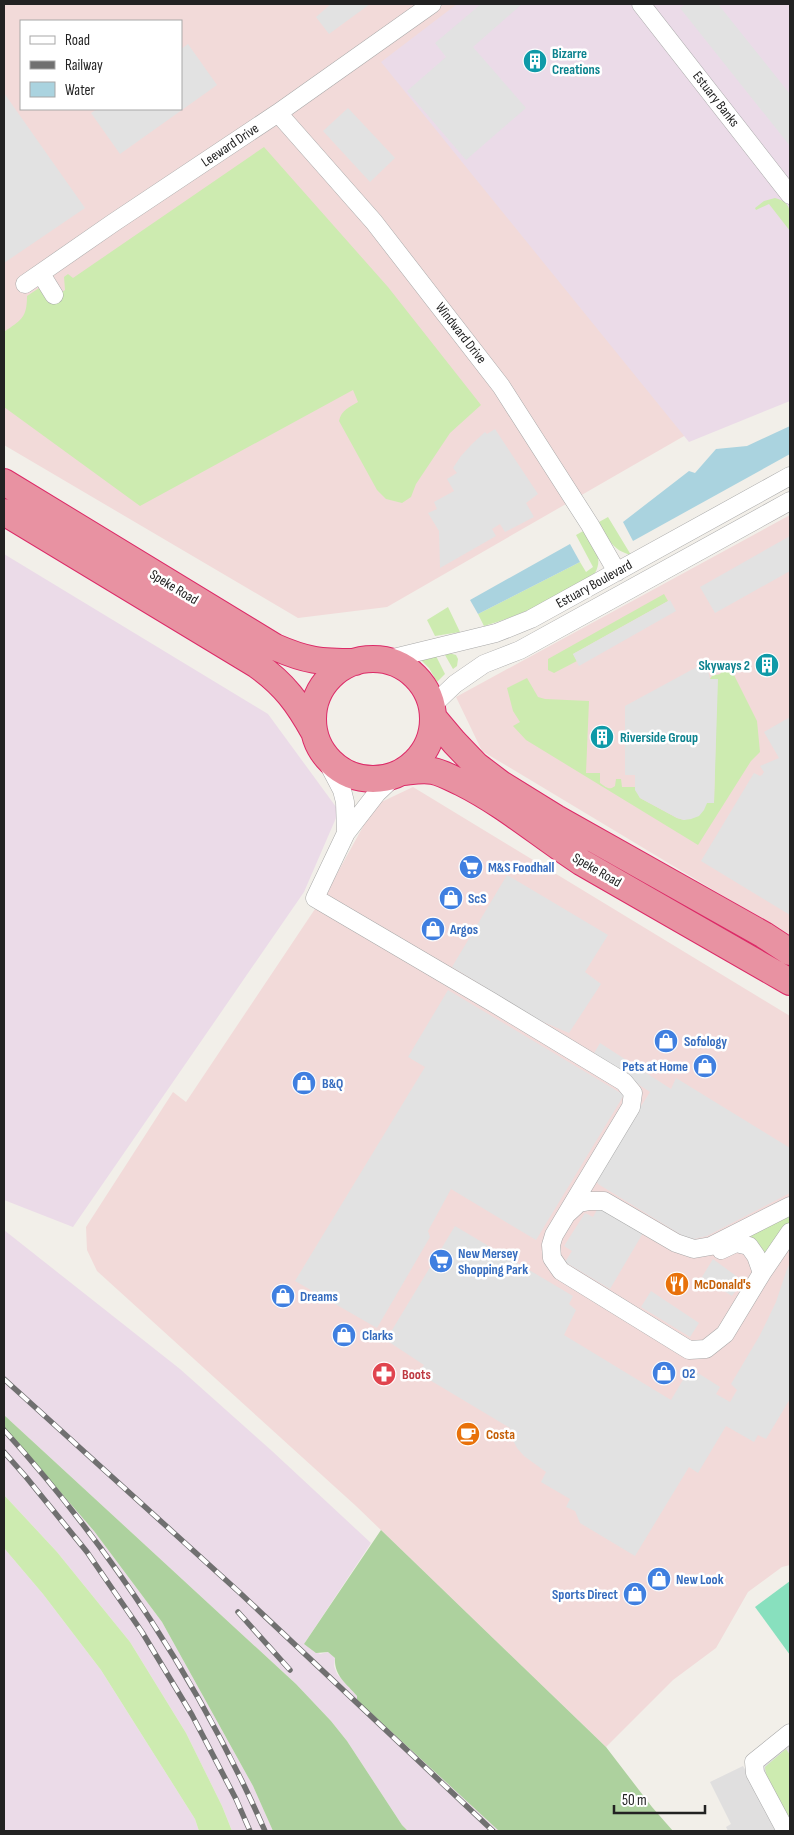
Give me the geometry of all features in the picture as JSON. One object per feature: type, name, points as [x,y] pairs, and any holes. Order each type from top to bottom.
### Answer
[{"type":"highway","name":"Speke Road","points":[[4,482],[275,646],[307,660],[355,662]]},
{"type":"highway","name":"Speke Road","points":[[4,512],[269,673],[299,705],[318,742]]},
{"type":"highway","points":[[370,659],[385,660],[401,666],[415,676],[426,690],[433,712],[432,733],[426,749],[416,762],[399,774],[375,780],[354,777],[336,767],[318,742],[313,714],[317,697],[326,682],[339,670],[355,662],[370,659]]},
{"type":"highway","name":"Speke Road","points":[[433,712],[454,742],[476,765],[501,784],[556,818],[764,935],[790,952]]},
{"type":"highway","name":"Speke Road","points":[[399,774],[420,770],[435,771],[473,789],[493,800],[581,862],[790,982]]},
{"type":"street","name":"Leeward Drive","points":[[26,284],[113,223],[278,113],[432,4]]},
{"type":"street","name":"Estuary Banks","points":[[640,4],[790,195]]},
{"type":"street","name":"Windward Drive","points":[[278,113],[374,222],[502,386],[590,525],[617,572]]},
{"type":"street","points":[[41,274],[54,295]]},
{"type":"street","name":"Estuary Boulevard","points":[[385,660],[496,634],[531,619],[790,476]]},
{"type":"street","name":"Estuary Boulevard","points":[[433,712],[455,684],[484,664],[520,650],[790,501]]},
{"type":"street","points":[[318,742],[342,790],[345,802],[346,833]]},
{"type":"street","points":[[399,774],[377,793],[346,833],[315,898],[617,1077],[633,1093],[631,1107],[554,1235],[551,1245],[552,1258],[561,1270],[688,1350],[706,1349],[725,1334],[762,1273],[790,1232]]},
{"type":"street","points":[[588,1177],[604,1201],[676,1243],[694,1249],[711,1246],[790,1206]]},
{"type":"street","points":[[566,1215],[579,1203],[590,1200],[604,1201]]},
{"type":"street","points":[[711,1246],[720,1250],[736,1243],[750,1246],[762,1273]]},
{"type":"street","points":[[786,1831],[755,1773],[754,1762],[790,1733]]},
{"type":"shaded area","points":[[4,4],[589,4],[790,375],[387,607],[298,618],[4,445]]},
{"type":"shaded area","points":[[331,4],[370,4],[329,34],[316,17]]},
{"type":"shaded area","points":[[457,4],[790,4],[790,401],[689,442],[381,62]]},
{"type":"shaded area","points":[[481,4],[522,4],[473,47],[526,108],[466,160],[407,91],[446,57],[435,43]]},
{"type":"shaded area","points":[[686,4],[718,4],[790,94],[790,146],[680,8]]},
{"type":"shaded area","points":[[188,44],[217,85],[182,110],[182,48]]},
{"type":"shaded area","points":[[4,93],[85,208],[4,263]]},
{"type":"shaded area","points":[[348,108],[395,158],[370,182],[323,131]]},
{"type":"shaded area","points":[[96,110],[182,110],[120,154],[91,113]]},
{"type":"shaded area","points":[[495,429],[538,494],[526,503],[534,517],[505,532],[500,524],[492,529],[496,536],[440,568],[439,531],[428,513],[437,509],[434,502],[454,491],[447,479],[457,473],[453,468],[461,456],[485,432],[487,434]]},
{"type":"shaded area","points":[[790,515],[790,936],[482,751],[456,697]]},
{"type":"shaded area","points":[[790,536],[790,571],[715,613],[700,587]]},
{"type":"shaded area","points":[[4,554],[268,714],[339,811],[304,892],[73,1227],[4,1200]]},
{"type":"shaded area","points":[[670,600],[676,611],[579,666],[573,654]]},
{"type":"shaded area","points":[[706,662],[710,679],[718,679],[714,803],[707,803],[699,816],[684,820],[640,798],[635,790],[635,775],[625,775],[625,706]]},
{"type":"shaded area","points":[[790,717],[790,915],[701,861],[754,773],[762,775],[764,772],[760,766],[779,758],[764,732]]},
{"type":"shaded area","name":"New Mersey Shopping Park","points":[[413,787],[790,1016],[790,1565],[782,1567],[748,1592],[716,1648],[673,1680],[606,1747],[356,1506],[97,1271],[87,1250],[86,1227],[173,1092],[186,1102],[329,888],[375,805]]},
{"type":"shaded area","points":[[507,875],[608,935],[585,972],[601,984],[569,1033],[541,1021],[452,967]]},
{"type":"shaded area","points":[[448,990],[624,1095],[536,1240],[451,1189],[428,1231],[430,1237],[377,1328],[295,1281],[425,1067],[408,1057]]},
{"type":"shaded area","points":[[600,1043],[671,1089],[676,1078],[790,1148],[790,1193],[707,1236],[694,1239],[683,1236],[598,1184],[596,1178],[650,1092],[593,1055]]},
{"type":"shaded area","points":[[598,1208],[643,1233],[610,1289],[565,1262],[572,1251],[564,1246],[585,1213],[593,1217]]},
{"type":"shaded area","points":[[455,1226],[573,1296],[569,1304],[576,1310],[564,1335],[671,1400],[690,1368],[720,1387],[716,1394],[730,1402],[737,1390],[731,1384],[760,1335],[776,1302],[790,1263],[790,1399],[766,1439],[758,1435],[754,1442],[726,1426],[698,1473],[689,1467],[635,1556],[580,1523],[575,1511],[566,1507],[570,1499],[541,1482],[546,1472],[524,1456],[517,1448],[511,1436],[510,1428],[418,1373],[424,1365],[386,1340]]},
{"type":"shaded area","points":[[4,1230],[180,1369],[371,1543],[304,1644],[320,1654],[328,1652],[335,1658],[334,1666],[337,1674],[357,1696],[357,1700],[499,1831],[408,1831],[402,1825],[347,1741],[296,1684],[4,1415]]},
{"type":"shaded area","points":[[713,1259],[743,1281],[732,1296],[702,1277]]},
{"type":"shaded area","points":[[651,1291],[699,1323],[690,1337],[641,1307]]},
{"type":"shaded area","points":[[4,1427],[94,1531],[162,1622],[253,1786],[273,1831],[232,1831],[222,1806],[186,1733],[130,1642],[57,1552],[4,1495]]},
{"type":"shaded area","points":[[4,1548],[43,1594],[101,1670],[195,1819],[199,1831],[4,1831]]},
{"type":"shaded area","points":[[790,1740],[790,1831],[728,1831],[726,1827],[731,1824],[710,1782],[743,1766],[748,1774]]},
{"type":"green space","points":[[264,147],[388,287],[481,405],[450,433],[416,484],[411,497],[402,503],[386,499],[377,490],[339,421],[344,411],[358,402],[353,390],[140,506],[4,407],[4,332],[22,318],[26,309],[27,296],[39,288],[48,302],[65,290],[64,277],[68,274],[73,278]]},
{"type":"green space","points":[[775,198],[785,203],[790,210],[790,231],[769,204],[756,210],[755,208],[764,201]]},
{"type":"green space","points":[[608,517],[631,555],[619,550],[608,539],[599,522]]},
{"type":"green space","points":[[585,530],[598,556],[595,573],[542,604],[484,626],[478,614],[580,562],[586,572],[593,567],[576,535]]},
{"type":"green space","points":[[664,594],[668,601],[573,654],[577,661],[554,673],[548,670],[548,659]]},
{"type":"green space","points":[[448,607],[460,632],[435,636],[427,620]]},
{"type":"green space","points":[[449,653],[456,655],[458,659],[457,666],[453,669],[445,655]]},
{"type":"green space","points":[[436,656],[445,674],[437,682],[429,668],[420,659]]},
{"type":"green space","points":[[728,663],[757,721],[760,752],[751,761],[698,845],[526,740],[513,726],[520,722],[513,711],[507,688],[527,678],[538,697],[589,701],[586,773],[600,773],[600,783],[609,788],[615,786],[616,779],[621,779],[622,787],[635,787],[640,798],[684,820],[707,803],[714,803],[717,679],[710,679],[715,671],[716,675],[720,674]]},
{"type":"green space","points":[[790,1215],[790,1226],[766,1256],[750,1235]]},
{"type":"green space","points":[[4,1415],[296,1684],[347,1741],[402,1825],[408,1831],[273,1831],[253,1786],[162,1622],[94,1531],[4,1427]]},
{"type":"green space","points":[[4,1495],[57,1552],[130,1642],[186,1733],[222,1806],[232,1831],[199,1831],[195,1819],[101,1670],[43,1594],[4,1548]]},
{"type":"green space","points":[[381,1530],[606,1747],[673,1831],[499,1831],[357,1700],[357,1696],[336,1670],[335,1658],[328,1652],[316,1653],[304,1644]]},
{"type":"green space","points":[[790,1581],[790,1655],[755,1607]]},
{"type":"green space","points":[[786,1749],[790,1755],[790,1820],[766,1774],[765,1767]]},
{"type":"water","points":[[790,426],[790,454],[633,541],[623,522],[689,471],[695,473],[716,449],[747,446]]},
{"type":"water","points":[[570,544],[580,562],[478,614],[470,600]]},
{"type":"railway","points":[[4,1379],[239,1592],[493,1831]]},
{"type":"railway","points":[[4,1430],[81,1522],[151,1620],[183,1671],[212,1723],[265,1831]]},
{"type":"railway","points":[[4,1452],[87,1552],[142,1632],[192,1715],[236,1799],[250,1831]]},
{"type":"railway","points":[[238,1612],[290,1670]]},
{"type":"place","name":"Bizarre Creations","points":[[535,61]]},
{"type":"place","name":"Skyways 2","points":[[767,665]]},
{"type":"place","name":"Riverside Group","points":[[602,737]]},
{"type":"place","name":"M&S Foodhall","points":[[471,867]]},
{"type":"place","name":"ScS","points":[[451,898]]},
{"type":"place","name":"Argos","points":[[433,929]]},
{"type":"place","name":"Sofology","points":[[666,1041]]},
{"type":"place","name":"Pets at Home","points":[[705,1066]]},
{"type":"place","name":"B&Q","points":[[304,1083]]},
{"type":"place","name":"New Mersey Shopping Park","points":[[441,1261]]},
{"type":"place","name":"McDonald's","points":[[677,1284]]},
{"type":"place","name":"Dreams","points":[[283,1296]]},
{"type":"place","name":"Clarks","points":[[344,1335]]},
{"type":"place","name":"O2","points":[[664,1373]]},
{"type":"place","name":"Boots","points":[[384,1374]]},
{"type":"place","name":"Costa","points":[[468,1434]]},
{"type":"place","name":"New Look","points":[[659,1579]]},
{"type":"place","name":"Sports Direct","points":[[635,1594]]}]
